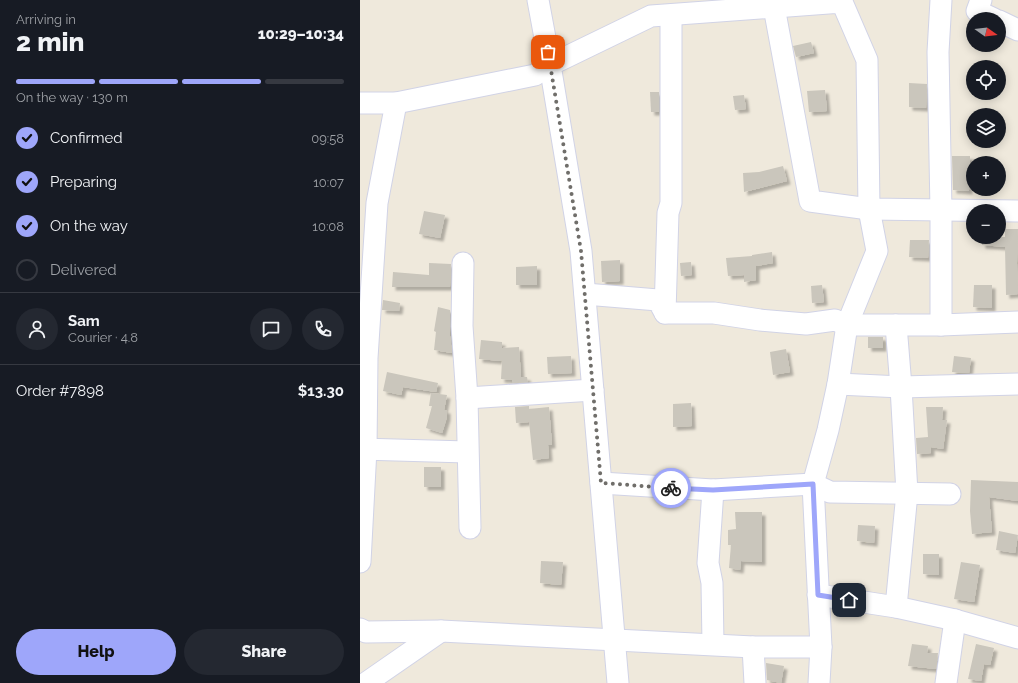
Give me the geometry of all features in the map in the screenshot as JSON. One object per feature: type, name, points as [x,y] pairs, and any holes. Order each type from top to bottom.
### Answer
[{"type":"street","points":[[538,0],[581,251],[618,683]]},
{"type":"street","points":[[941,0],[938,52],[941,211],[941,325]]},
{"type":"street","points":[[978,12],[976,11],[981,0]]},
{"type":"street","points":[[360,103],[396,103],[534,75],[550,65],[651,16],[849,1],[867,60],[869,208],[877,251],[847,325],[838,384],[828,430],[813,484],[820,647],[819,683]]},
{"type":"street","points":[[774,7],[810,201],[869,208],[941,211],[1018,211]]},
{"type":"street","points":[[665,313],[668,213],[671,203],[671,15]]},
{"type":"street","points":[[1006,24],[1018,30]]},
{"type":"street","points":[[360,562],[363,449],[363,358],[377,203],[396,103]]},
{"type":"street","points":[[463,263],[462,326],[467,398],[467,452],[470,528]]},
{"type":"street","points":[[585,294],[658,300],[665,313]]},
{"type":"street","points":[[665,313],[714,313],[760,320],[806,324],[836,320],[847,325],[941,325],[1018,322]]},
{"type":"street","points":[[896,325],[901,387],[906,494],[896,608]]},
{"type":"street","points":[[838,384],[901,387],[1018,384]]},
{"type":"street","points":[[467,398],[593,390]]},
{"type":"street","points":[[363,449],[467,452]]},
{"type":"street","points":[[601,483],[713,490],[813,484],[830,492],[950,494]]},
{"type":"street","points":[[713,490],[708,563],[712,583],[713,644]]},
{"type":"street","points":[[818,595],[896,608],[955,620],[1018,638]]},
{"type":"street","points":[[946,683],[955,620]]},
{"type":"street","points":[[360,629],[366,632],[441,631],[753,647],[820,647]]},
{"type":"street","points":[[366,683],[441,631]]},
{"type":"street","points":[[753,647],[755,683]]},
{"type":"building","points":[[811,42],[814,53],[796,57],[793,46]]},
{"type":"building","points":[[909,83],[927,84],[926,108],[909,107]]},
{"type":"building","points":[[825,90],[827,111],[809,112],[807,91]]},
{"type":"building","points":[[650,92],[659,92],[659,112],[651,112]]},
{"type":"building","points":[[744,95],[746,109],[735,110],[733,96]]},
{"type":"building","points":[[952,156],[966,156],[966,191],[953,190]]},
{"type":"building","points":[[783,166],[787,181],[744,192],[743,173],[759,172]]},
{"type":"building","points":[[424,211],[445,215],[440,238],[419,234]]},
{"type":"building","points":[[1006,229],[1018,229],[1018,294],[1006,295],[1005,247],[982,245],[1006,244]]},
{"type":"building","points":[[910,240],[929,240],[928,258],[909,257]]},
{"type":"building","points":[[772,252],[773,263],[756,266],[756,280],[744,282],[744,275],[728,276],[726,258],[752,256]]},
{"type":"building","points":[[620,260],[620,281],[602,282],[601,261]]},
{"type":"building","points":[[691,262],[692,275],[681,276],[680,263]]},
{"type":"building","points":[[429,263],[451,264],[450,287],[392,287],[393,272],[429,275]]},
{"type":"building","points":[[537,266],[537,285],[516,285],[516,267]]},
{"type":"building","points":[[822,285],[824,302],[812,303],[811,286]]},
{"type":"building","points":[[974,285],[992,285],[992,308],[973,307]]},
{"type":"building","points":[[383,300],[400,303],[399,311],[382,310]]},
{"type":"building","points":[[438,307],[450,310],[450,336],[452,353],[434,350],[436,332],[434,331]]},
{"type":"building","points":[[868,337],[883,337],[883,348],[868,348]]},
{"type":"building","points":[[481,340],[502,342],[502,348],[519,347],[521,377],[527,377],[528,382],[512,383],[512,380],[501,379],[502,361],[479,359]]},
{"type":"building","points":[[786,349],[790,372],[773,375],[770,352]]},
{"type":"building","points":[[571,356],[572,373],[548,374],[547,357]]},
{"type":"building","points":[[954,356],[971,358],[969,373],[952,372]]},
{"type":"building","points":[[387,372],[438,383],[436,392],[403,387],[401,395],[383,391]]},
{"type":"building","points":[[431,393],[447,395],[444,410],[447,410],[447,417],[442,433],[426,428],[432,406],[429,406]]},
{"type":"building","points":[[691,403],[692,426],[673,427],[673,404]]},
{"type":"building","points":[[529,406],[529,409],[549,407],[552,445],[548,445],[549,458],[533,460],[529,422],[516,423],[515,407]]},
{"type":"building","points":[[926,407],[943,407],[942,420],[947,420],[943,449],[931,447],[931,453],[917,454],[916,438],[928,437]]},
{"type":"building","points":[[424,467],[441,467],[441,487],[424,487]]},
{"type":"building","points":[[971,480],[1018,482],[1018,501],[989,497],[992,532],[972,534],[970,511]]},
{"type":"building","points":[[735,512],[762,512],[762,562],[741,561],[740,570],[729,568],[731,545],[728,545],[728,530],[736,529]]},
{"type":"building","points":[[858,525],[875,526],[874,543],[857,541]]},
{"type":"building","points":[[999,531],[1018,535],[1015,553],[996,550]]},
{"type":"building","points":[[923,554],[939,554],[939,575],[923,574]]},
{"type":"building","points":[[541,561],[563,562],[561,585],[540,583]]},
{"type":"building","points":[[961,562],[980,565],[974,602],[954,599]]},
{"type":"building","points":[[912,644],[928,646],[927,653],[938,653],[936,669],[908,666]]},
{"type":"building","points":[[976,644],[994,648],[990,665],[984,664],[981,681],[968,679]]},
{"type":"building","points":[[766,663],[784,666],[781,683],[767,680]]},
{"type":"way so far","points":[[548,52],[581,251],[601,483],[671,488]]},
{"type":"route","points":[[671,488],[713,490],[813,484],[818,595],[849,600]]}]
